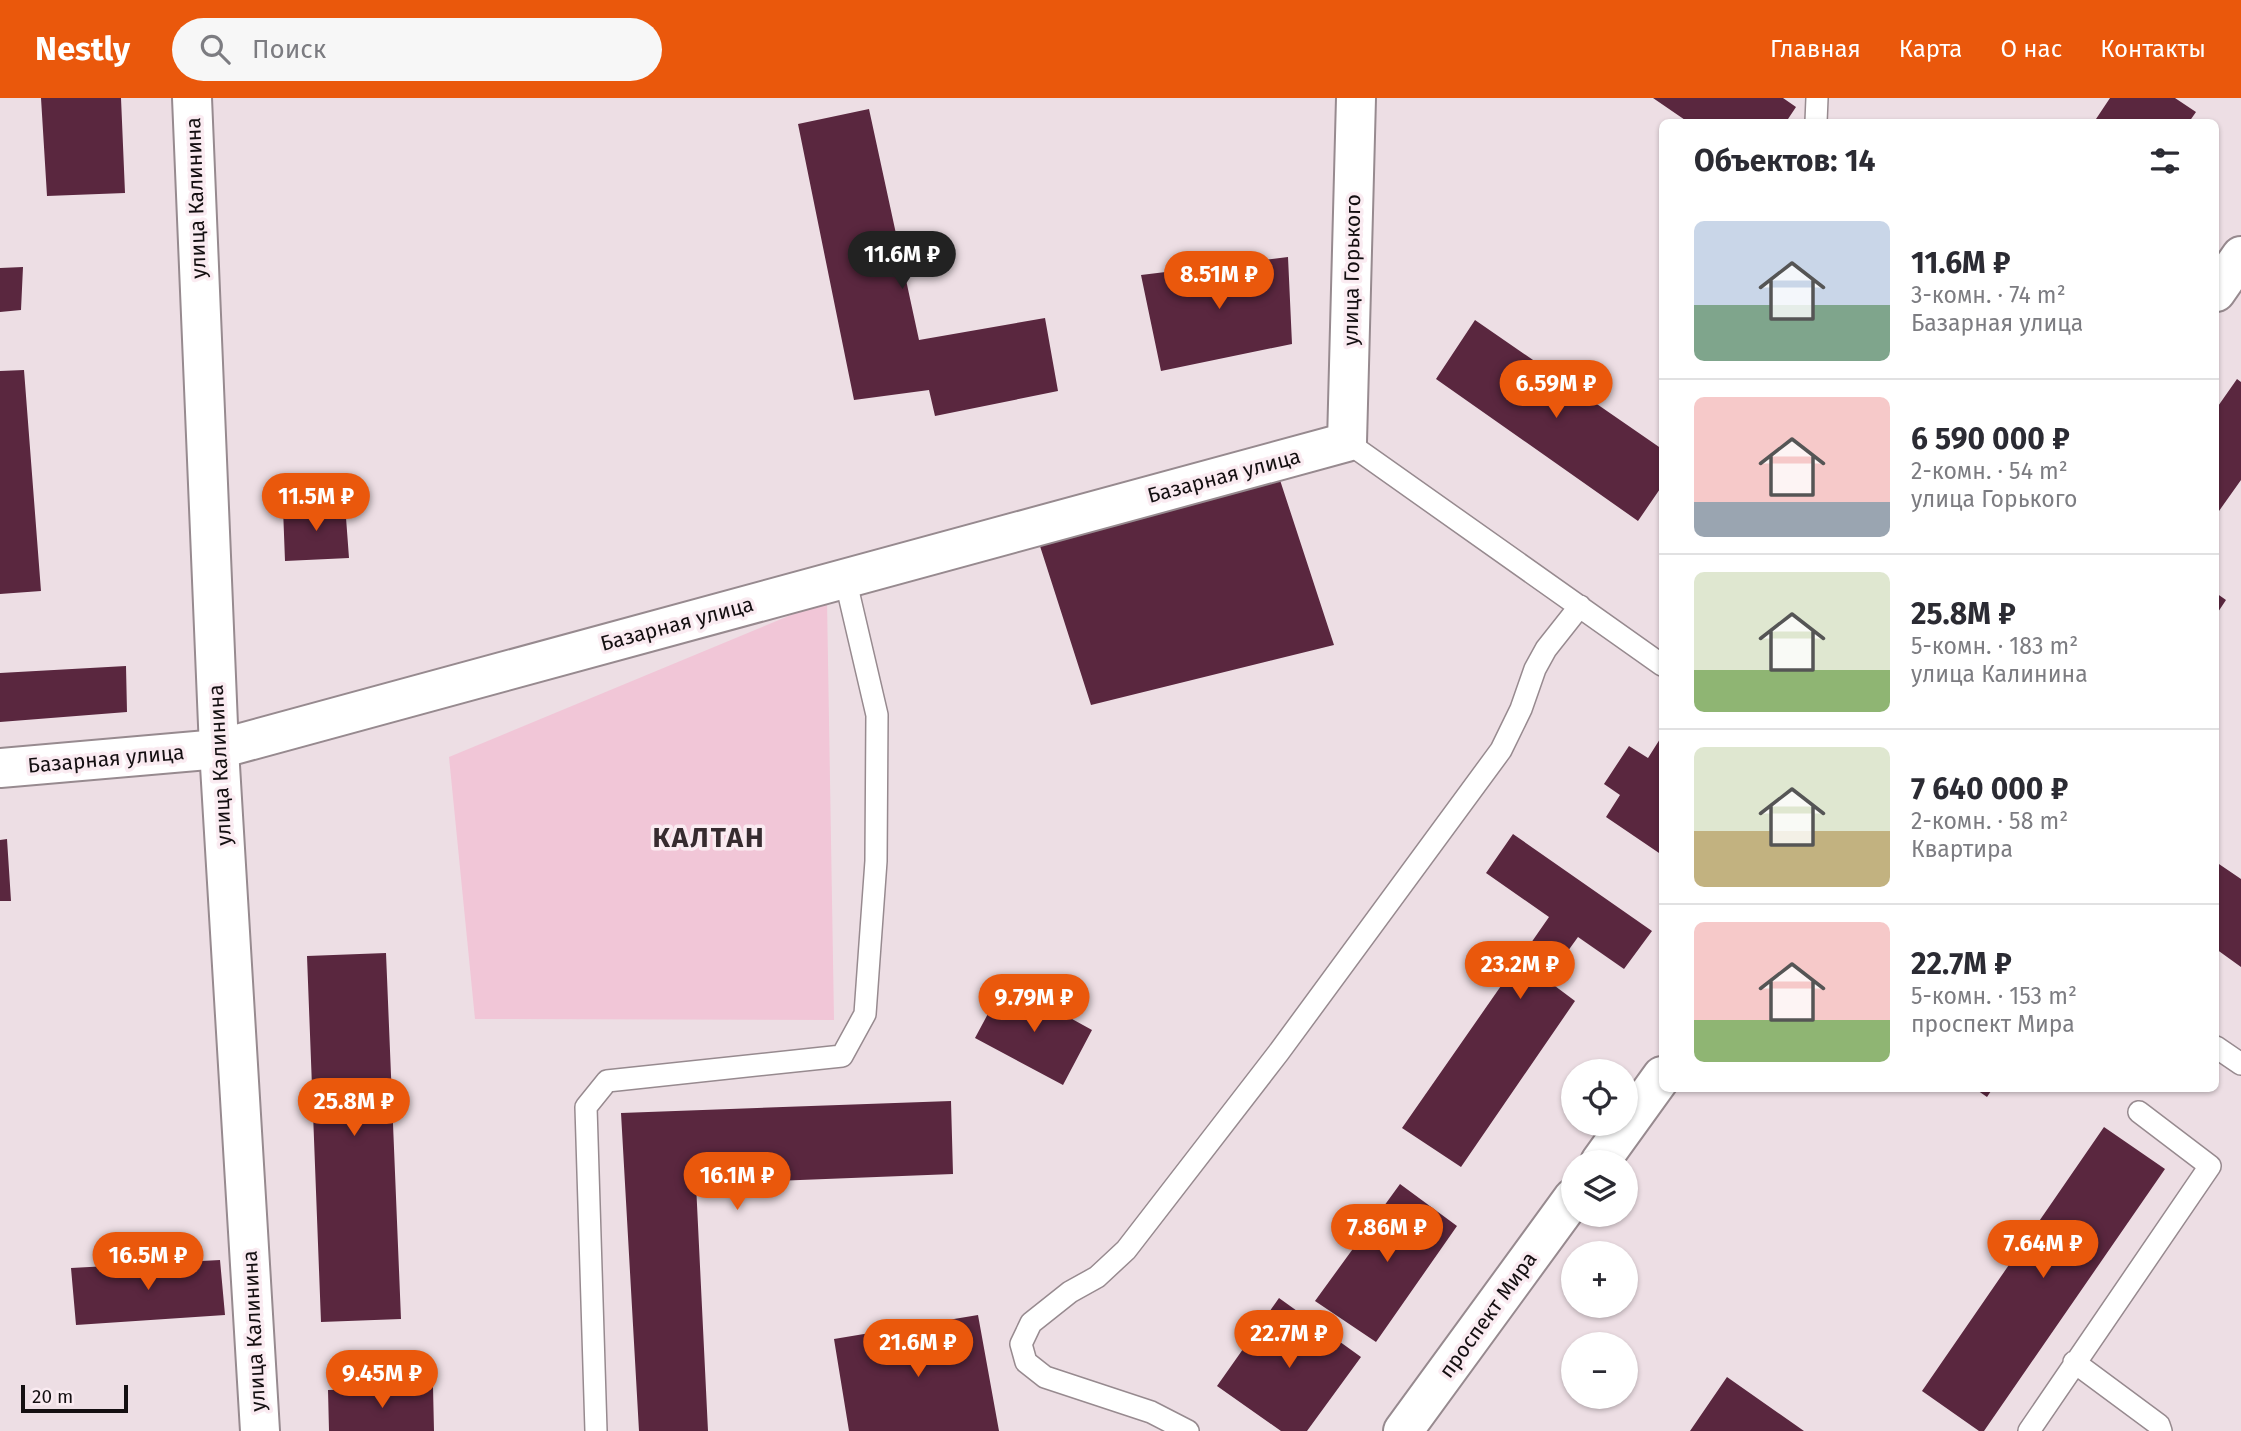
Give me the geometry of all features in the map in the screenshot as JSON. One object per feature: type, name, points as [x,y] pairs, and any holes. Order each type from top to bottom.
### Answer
[{"type":"street","name":"улица Калинина","points":[[192,98],[219,749],[260,1431]]},
{"type":"street","name":"улица Горького","points":[[1348,442],[1356,98]]},
{"type":"street","points":[[2219,288],[2241,256]]},
{"type":"street","name":"Базарная улица","points":[[0,768],[219,749],[1348,442]]},
{"type":"street","points":[[1609,1150],[1659,1080]]},
{"type":"street","name":"проспект Мира","points":[[1403,1431],[1561,1214]]},
{"type":"lane","points":[[1816,119],[1818,98]]},
{"type":"lane","points":[[1348,442],[1659,663]]},
{"type":"lane","points":[[596,1431],[586,1107],[607,1081],[842,1056],[865,1014],[876,862],[877,715],[845,578]]},
{"type":"lane","points":[[1188,1431],[1151,1412],[1045,1377],[1026,1362],[1021,1343],[1031,1323],[1070,1292],[1097,1277],[1126,1250],[1279,1052],[1501,750],[1521,709],[1535,669],[1546,649],[1580,606]]},
{"type":"lane","points":[[2219,1049],[2241,1064]]},
{"type":"lane","points":[[2029,1431],[2210,1166],[2139,1112]]},
{"type":"lane","points":[[2074,1362],[2159,1425],[2161,1431]]},
{"type":"shaded area","points":[[827,600],[834,1020],[475,1019],[449,757]]},
{"type":"building","points":[[41,98],[121,98],[125,193],[47,196]]},
{"type":"building","points":[[1653,98],[1783,98],[1796,107],[1788,119],[1684,119]]},
{"type":"building","points":[[2110,98],[2175,98],[2196,112],[2191,119],[2096,119]]},
{"type":"building","points":[[869,109],[919,340],[1045,318],[1058,391],[935,416],[929,390],[854,400],[798,124]]},
{"type":"building","points":[[1288,257],[1292,344],[1161,371],[1141,275]]},
{"type":"building","points":[[23,267],[21,310],[0,312],[0,268]]},
{"type":"building","points":[[1475,320],[1659,447],[1659,490],[1638,521],[1436,379]]},
{"type":"building","points":[[24,370],[41,591],[0,594],[0,371]]},
{"type":"building","points":[[2237,379],[2241,382],[2241,480],[2219,511],[2219,405]]},
{"type":"building","points":[[1279,477],[1334,645],[1091,705],[1039,543]]},
{"type":"building","points":[[345,504],[349,558],[285,561],[283,508]]},
{"type":"building","points":[[2219,595],[2226,600],[2219,610]]},
{"type":"building","points":[[126,666],[127,712],[0,722],[0,673]]},
{"type":"building","points":[[1659,741],[1659,853],[1606,817],[1620,795],[1604,784],[1629,746],[1648,758]]},
{"type":"building","points":[[1513,834],[1652,931],[1624,969],[1578,937],[1547,980],[1575,1001],[1461,1167],[1402,1128],[1549,917],[1486,873]]},
{"type":"building","points":[[7,839],[11,901],[0,901],[0,840]]},
{"type":"building","points":[[2219,864],[2241,879],[2241,967],[2219,951]]},
{"type":"building","points":[[386,953],[401,1319],[321,1322],[307,956]]},
{"type":"building","points":[[1005,982],[1092,1030],[1063,1085],[975,1038]]},
{"type":"building","points":[[951,1101],[953,1174],[696,1184],[708,1431],[639,1431],[621,1113]]},
{"type":"building","points":[[2104,1127],[2165,1169],[1984,1431],[1979,1431],[1922,1391]]},
{"type":"building","points":[[1400,1184],[1457,1226],[1376,1342],[1315,1301]]},
{"type":"building","points":[[220,1260],[225,1315],[76,1325],[71,1268]]},
{"type":"building","points":[[1279,1298],[1361,1357],[1307,1431],[1281,1431],[1217,1386]]},
{"type":"building","points":[[978,1315],[999,1431],[849,1431],[834,1339]]},
{"type":"building","points":[[1727,1377],[1804,1431],[1690,1431]]},
{"type":"building","points":[[433,1387],[434,1431],[329,1431],[328,1390]]},
{"type":"district","name":"КАЛТАН","points":[[709,837]]}]
